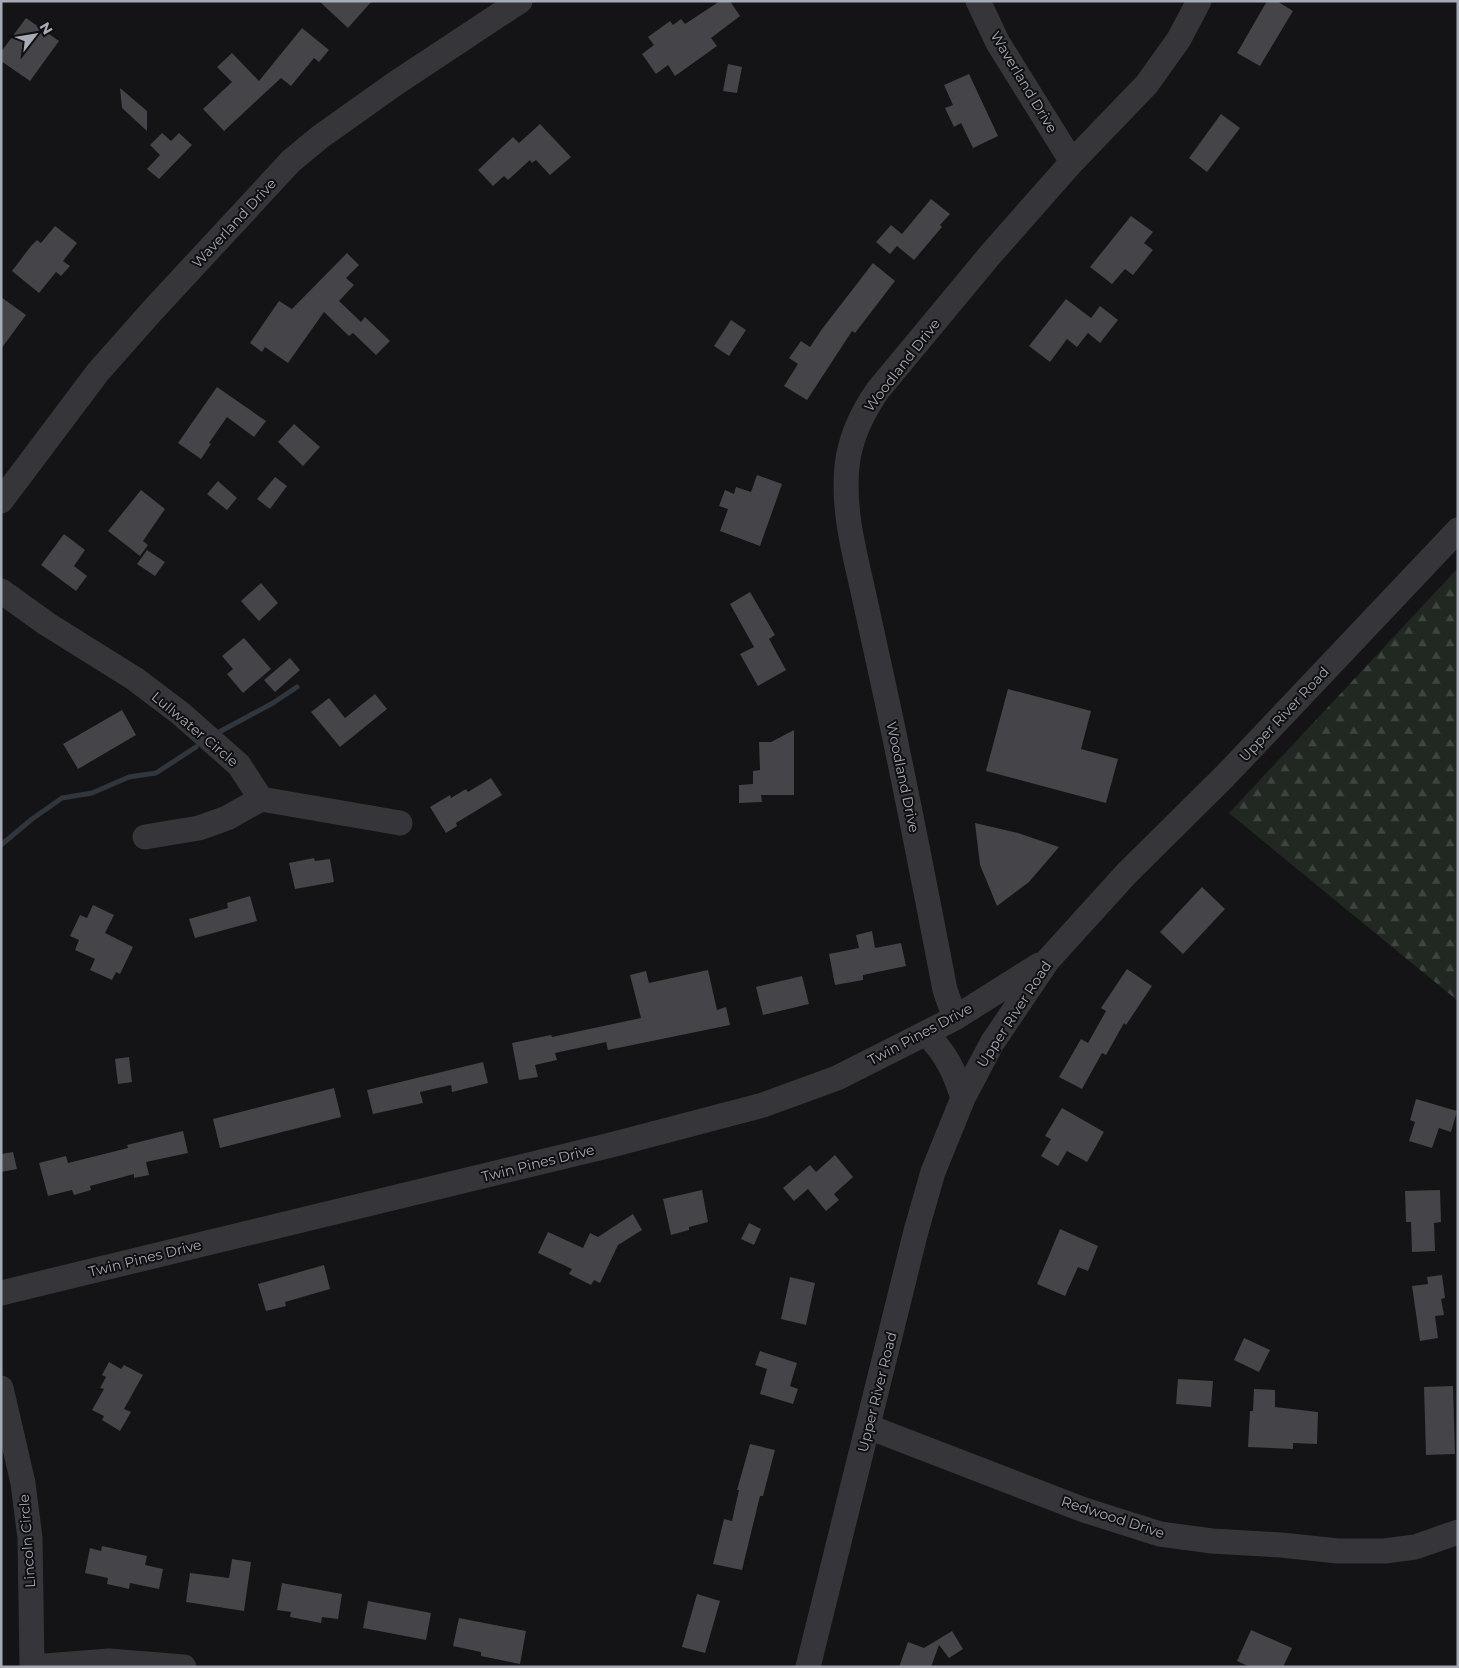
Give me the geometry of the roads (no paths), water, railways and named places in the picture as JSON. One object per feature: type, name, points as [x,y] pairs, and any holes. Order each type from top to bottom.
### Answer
[{"type":"street","name":"Waverland Drive","points":[[1,501],[98,372],[291,161],[320,137],[396,83],[520,1]]},
{"type":"street","name":"Waverland Drive","points":[[978,1],[998,42],[1072,162]]},
{"type":"street","name":"Woodland Drive","points":[[955,1018],[945,990],[902,769],[853,549],[846,504],[847,467],[851,443],[857,425],[878,390],[990,255],[1072,162],[1147,84],[1179,38],[1199,1]]},
{"type":"street","name":"Upper River Road","points":[[808,1667],[916,1232],[933,1172],[963,1098],[992,1043],[1048,960],[1127,873],[1225,776],[1458,530]]},
{"type":"street","name":"Lullwater Circle","points":[[1,591],[47,624],[135,679],[180,713],[239,765],[261,799]]},
{"type":"street","points":[[145,837],[199,828],[227,818],[261,799],[400,823]]},
{"type":"street","name":"Twin Pines Drive","points":[[1,1293],[611,1145],[763,1105],[837,1078],[926,1033],[955,1018],[1048,960]]},
{"type":"street","points":[[926,1033],[944,1053],[956,1076],[963,1098]]},
{"type":"street","name":"Lincoln Circle","points":[[1,1388],[23,1483],[30,1538],[32,1667]]},
{"type":"street","name":"Redwood Drive","points":[[869,1427],[1084,1510],[1160,1534],[1212,1541],[1338,1551],[1385,1552],[1415,1547],[1458,1532]]},
{"type":"street","points":[[32,1667],[109,1661],[184,1667]]},
{"type":"waterway","points":[[221,731],[273,703],[297,687]]},
{"type":"waterway","points":[[1,845],[32,819],[62,798],[92,793],[129,777],[156,773],[196,747]]}]
